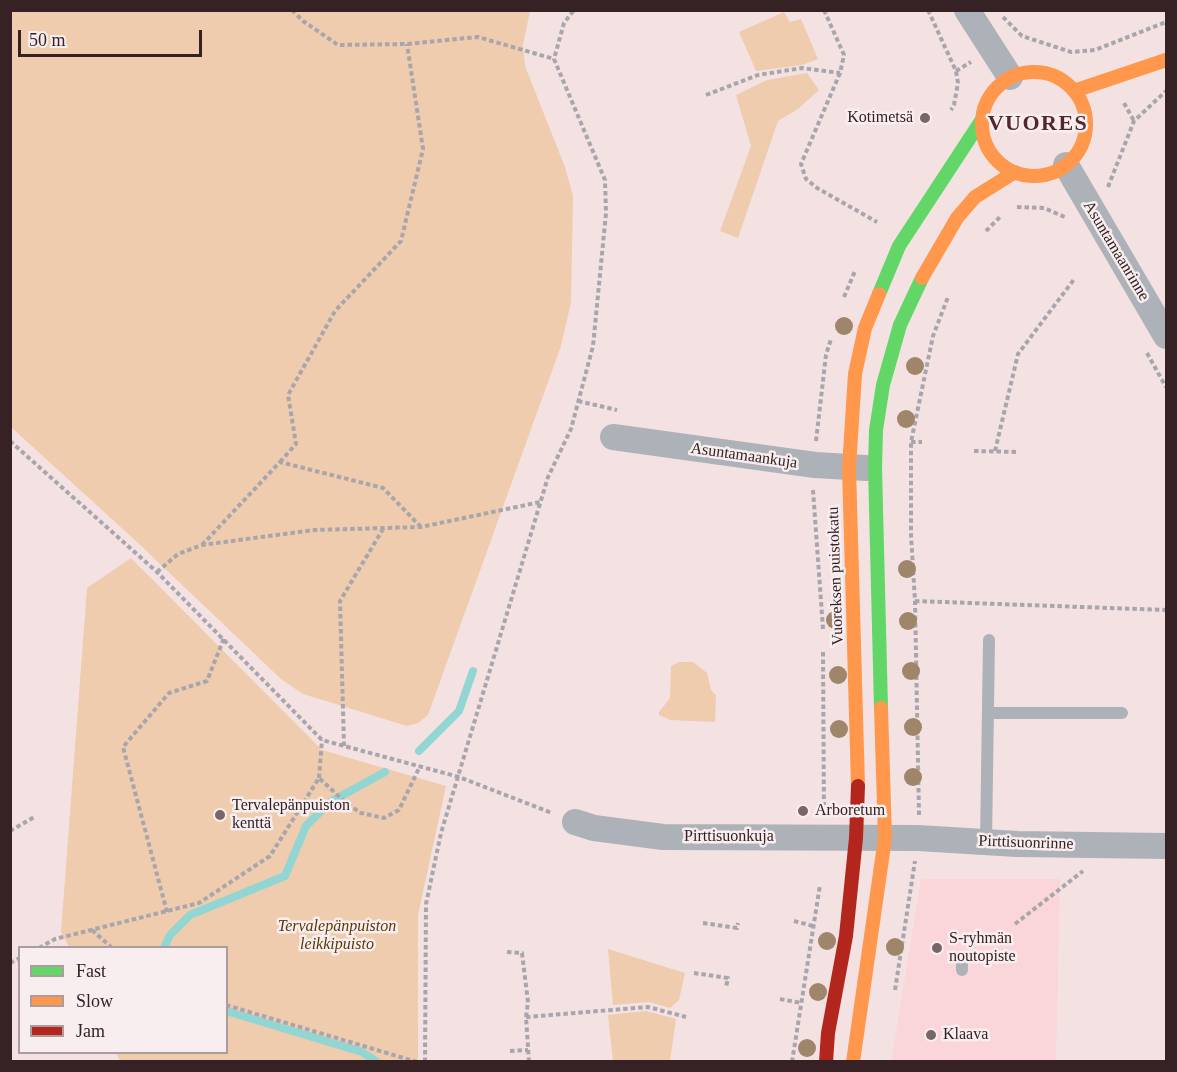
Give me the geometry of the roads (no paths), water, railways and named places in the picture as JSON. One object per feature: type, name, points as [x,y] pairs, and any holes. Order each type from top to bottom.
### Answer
[{"type":"main road","points":[[1074,91],[1110,77],[1162,62]]},
{"type":"main road","points":[[1129,87],[1162,62]]},
{"type":"main road","points":[[1033,71],[1056,76],[1074,91],[1090,116],[1077,152],[1066,165],[1054,172],[1028,176],[1015,172],[997,160],[985,142],[981,121],[986,102],[996,88],[1010,76],[1033,71]]},
{"type":"main road","name":"Vuoreksen puistokatu","points":[[826,1062],[828,1033],[846,936],[856,838],[858,778],[849,468],[855,374],[865,328],[899,246],[981,121]]},
{"type":"main road","points":[[853,1062],[885,838],[875,468],[876,430],[883,385],[900,325],[930,262],[957,218],[975,197],[1015,172]]},
{"type":"street","points":[[967,10],[1010,76]]},
{"type":"street","name":"Asuntamaanrinne","points":[[1066,165],[1167,336]]},
{"type":"street","name":"Asuntamaankuja","points":[[613,437],[815,465],[875,468]]},
{"type":"street","name":"Pirttisuonkuja","points":[[574,822],[594,828],[663,837],[885,838]]},
{"type":"street","name":"Pirttisuonrinne","points":[[885,838],[1167,846]]},
{"type":"lane","points":[[986,842],[989,640]]},
{"type":"lane","points":[[988,713],[1122,713]]},
{"type":"waterway","points":[[419,751],[459,711],[473,671]]},
{"type":"waterway","points":[[165,946],[170,935],[190,915],[285,876],[306,826],[330,802],[385,772]]},
{"type":"waterway","points":[[228,1012],[362,1052],[377,1062]]},
{"type":"place","name":"Kotimetsä","points":[[925,118]]},
{"type":"place","name":"Arboretum","points":[[803,811]]},
{"type":"place","name":"Tervalepänpuiston kenttä","points":[[220,815]]},
{"type":"place","name":"S-ryhmän noutopiste","points":[[937,948]]},
{"type":"place","name":"Klaava","points":[[931,1035]]},
{"type":"district","name":"VUORES","points":[[1038,124]]},
{"type":"park label","name":"Tervalepänpuiston leikkipuisto","points":[[337,936]]}]
